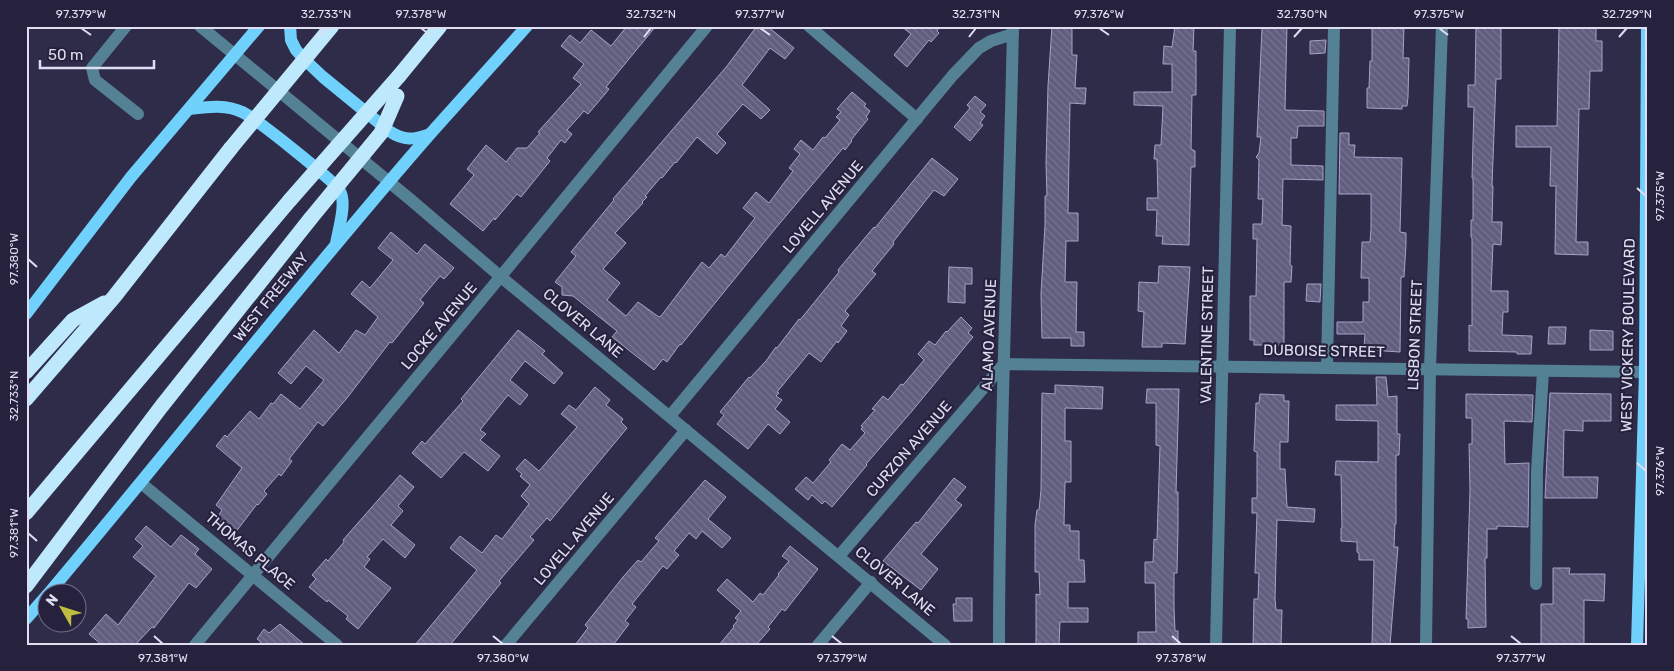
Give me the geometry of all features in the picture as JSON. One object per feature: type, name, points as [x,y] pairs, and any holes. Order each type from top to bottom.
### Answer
[{"type":"highway","points":[[26,399],[114,297],[231,148],[332,26]]},
{"type":"highway","points":[[26,513],[290,200],[440,26]]},
{"type":"highway","points":[[26,586],[161,407],[381,133],[410,63]]},
{"type":"highway","points":[[26,372],[73,320],[114,297]]},
{"type":"main road","points":[[26,314],[131,177],[259,26]]},
{"type":"main road","points":[[290,26],[291,40],[296,50],[305,60],[323,78],[395,135],[410,140],[431,133]]},
{"type":"main road","name":"WEST FREEWAY","points":[[56,584],[335,246],[431,133],[527,26]]},
{"type":"main road","name":"WEST VICKERY BOULEVARD","points":[[1637,645],[1644,550],[1647,26]]},
{"type":"main road","points":[[189,108],[222,106],[243,112],[298,153],[340,190],[343,203],[335,246]]},
{"type":"main road","name":"WEST FREEWAY","points":[[26,619],[38,605]]},
{"type":"street","points":[[126,26],[92,68],[95,80],[138,114]]},
{"type":"street","name":"CLOVER LANE","points":[[200,26],[946,645]]},
{"type":"street","name":"LOCKE AVENUE","points":[[195,645],[501,277],[706,26]]},
{"type":"street","points":[[809,26],[917,120]]},
{"type":"street","name":"VALENTINE STREET","points":[[1216,645],[1230,26]]},
{"type":"street","points":[[1327,368],[1334,26]]},
{"type":"street","name":"LISBON STREET","points":[[1426,645],[1430,369],[1442,26]]},
{"type":"street","name":"LOVELL AVENUE","points":[[670,416],[917,120],[952,75],[979,48],[1013,30]]},
{"type":"street","name":"ALAMO AVENUE","points":[[996,642],[1013,30]]},
{"type":"street","name":"DUBOISE STREET","points":[[1004,364],[1645,372]]},
{"type":"street","name":"CURZON AVENUE","points":[[839,556],[1004,364]]},
{"type":"street","points":[[1536,584],[1537,471],[1543,371]]},
{"type":"street","name":"LOVELL AVENUE","points":[[506,645],[686,430]]},
{"type":"street","name":"THOMAS PLACE","points":[[141,483],[338,645]]},
{"type":"street","points":[[818,645],[871,582]]},
{"type":"building","points":[[627,26],[656,26],[606,87],[609,89],[588,114],[584,111],[567,130],[572,134],[565,143],[561,140],[547,158],[550,161],[521,197],[517,194],[483,231],[450,204],[474,175],[467,169],[486,145],[506,162],[517,148],[527,148],[540,133],[538,132],[581,84],[573,78],[584,64],[561,46],[570,35],[580,43],[591,30],[611,46]]},
{"type":"building","points":[[757,26],[767,26],[794,48],[785,59],[770,48],[742,85],[770,110],[761,119],[743,104],[717,134],[726,143],[717,154],[697,137],[645,196],[647,197],[643,203],[615,233],[626,243],[603,269],[620,283],[607,300],[626,316],[638,302],[659,317],[661,316],[702,262],[709,268],[721,254],[725,257],[755,218],[743,208],[756,192],[769,203],[793,171],[789,168],[800,154],[794,149],[801,140],[813,150],[840,120],[836,117],[841,112],[837,109],[852,92],[866,104],[864,106],[870,111],[866,117],[868,119],[845,150],[843,148],[667,362],[663,359],[654,370],[612,337],[617,331],[573,296],[562,295],[562,287],[555,282],[576,256],[571,252],[613,199],[727,66]]},
{"type":"building","points":[[901,26],[940,26],[937,31],[939,33],[931,42],[929,40],[907,67],[894,55],[911,34]]},
{"type":"building","points":[[1052,26],[1072,26],[1072,55],[1077,55],[1075,88],[1086,88],[1085,104],[1070,103],[1068,213],[1078,213],[1078,241],[1066,241],[1065,282],[1077,282],[1076,332],[1084,332],[1084,346],[1071,346],[1071,338],[1042,338],[1041,294],[1045,196],[1047,196],[1048,86]]},
{"type":"building","points":[[1175,26],[1194,26],[1193,51],[1196,51],[1196,95],[1192,95],[1191,149],[1195,151],[1195,167],[1191,167],[1189,245],[1162,244],[1163,236],[1156,236],[1157,210],[1147,210],[1147,198],[1158,198],[1157,159],[1154,159],[1155,145],[1161,145],[1163,106],[1134,105],[1134,92],[1172,92],[1172,64],[1163,64],[1164,46],[1172,47]]},
{"type":"building","points":[[1263,26],[1287,26],[1285,110],[1324,111],[1324,126],[1298,126],[1297,138],[1291,138],[1291,165],[1323,166],[1323,180],[1283,179],[1282,225],[1291,226],[1290,265],[1292,266],[1291,282],[1284,282],[1284,344],[1282,345],[1254,345],[1254,340],[1250,340],[1250,296],[1256,296],[1257,239],[1253,239],[1253,224],[1262,224],[1263,199],[1258,199],[1259,160],[1256,157],[1259,153],[1261,137],[1257,137]]},
{"type":"building","points":[[1372,26],[1404,26],[1403,58],[1409,58],[1407,106],[1402,106],[1402,109],[1367,108],[1367,88],[1369,88],[1370,61],[1372,61]]},
{"type":"building","points":[[1476,26],[1501,26],[1501,79],[1496,79],[1492,222],[1502,222],[1501,245],[1493,244],[1491,291],[1508,291],[1508,312],[1503,312],[1502,335],[1532,336],[1531,354],[1469,351],[1469,325],[1472,326],[1471,220],[1473,220],[1474,107],[1468,107],[1468,85],[1475,85]]},
{"type":"building","points":[[1559,26],[1596,26],[1596,41],[1602,41],[1602,71],[1590,71],[1589,109],[1579,109],[1576,242],[1588,242],[1588,255],[1555,254],[1556,186],[1550,186],[1551,147],[1516,147],[1516,126],[1557,126]]},
{"type":"building","points":[[1326,40],[1325,53],[1310,54],[1310,41]]},
{"type":"building","points":[[975,96],[986,105],[980,112],[985,116],[980,123],[983,125],[970,141],[954,127],[970,108],[967,105]]},
{"type":"building","points":[[1340,133],[1349,133],[1349,145],[1355,145],[1354,157],[1402,158],[1400,232],[1406,233],[1406,244],[1404,277],[1401,277],[1400,352],[1364,348],[1365,334],[1337,334],[1337,322],[1363,322],[1363,302],[1369,302],[1369,278],[1361,278],[1362,242],[1370,242],[1371,229],[1371,194],[1339,194]]},
{"type":"building","points":[[932,158],[958,179],[944,196],[934,190],[893,242],[894,244],[872,271],[876,274],[845,311],[849,315],[841,326],[847,331],[838,343],[837,341],[821,362],[809,353],[777,392],[779,393],[776,396],[782,400],[775,409],[790,422],[780,434],[768,424],[748,449],[717,424],[724,415],[720,412],[749,377],[777,348],[839,272],[838,270]]},
{"type":"building","points":[[391,232],[417,254],[425,244],[454,268],[444,279],[440,276],[420,300],[424,303],[392,343],[390,342],[323,426],[318,422],[289,459],[292,461],[281,476],[279,474],[264,491],[267,494],[235,533],[216,519],[222,510],[216,505],[242,468],[216,446],[225,435],[227,437],[250,411],[259,419],[271,403],[273,404],[281,394],[300,409],[324,380],[306,366],[291,384],[278,373],[314,330],[339,353],[356,330],[365,335],[378,317],[351,294],[362,281],[370,288],[393,260],[378,248]]},
{"type":"building","points":[[1159,266],[1190,267],[1185,344],[1162,343],[1162,347],[1142,347],[1144,312],[1138,311],[1139,282],[1158,283]]},
{"type":"building","points":[[949,267],[972,268],[972,284],[965,284],[965,303],[948,302]]},
{"type":"building","points":[[1307,284],[1321,284],[1320,302],[1306,301]]},
{"type":"building","points":[[961,317],[972,328],[968,333],[973,337],[832,507],[825,501],[822,504],[812,495],[808,500],[795,489],[806,477],[813,483],[831,462],[829,460],[842,444],[850,450],[865,433],[861,426],[875,410],[872,409],[883,396],[888,400],[924,360],[918,354],[929,341],[935,345]]},
{"type":"building","points":[[1549,327],[1566,327],[1565,344],[1548,344]]},
{"type":"building","points":[[518,330],[545,351],[542,354],[563,373],[554,384],[525,361],[510,380],[528,395],[520,405],[508,395],[480,430],[486,434],[480,440],[500,456],[488,471],[464,452],[441,478],[412,453],[422,441],[425,444],[463,401],[461,399]]},
{"type":"building","points":[[1590,330],[1613,331],[1613,350],[1590,350]]},
{"type":"building","points":[[1376,377],[1386,377],[1388,397],[1397,396],[1397,434],[1400,434],[1399,455],[1396,455],[1394,547],[1398,547],[1390,645],[1372,645],[1374,560],[1359,560],[1357,542],[1341,541],[1341,475],[1335,475],[1336,461],[1378,462],[1378,421],[1336,420],[1336,405],[1377,405]]},
{"type":"building","points":[[1055,385],[1103,387],[1102,409],[1065,408],[1065,441],[1071,441],[1071,482],[1065,482],[1064,525],[1070,525],[1070,531],[1079,531],[1079,560],[1084,560],[1085,582],[1068,582],[1068,608],[1088,608],[1088,622],[1060,622],[1059,645],[1036,645],[1036,594],[1040,595],[1039,572],[1035,572],[1035,525],[1041,490],[1042,393],[1055,394]]},
{"type":"building","points":[[595,387],[610,400],[606,405],[623,419],[621,422],[627,428],[550,521],[547,518],[530,537],[534,540],[499,581],[501,583],[450,645],[415,645],[477,570],[450,548],[460,536],[482,553],[496,535],[502,539],[529,504],[521,496],[530,485],[520,476],[522,474],[516,469],[525,459],[539,471],[577,427],[561,414],[569,405],[576,410]]},
{"type":"building","points":[[1147,389],[1179,389],[1176,492],[1178,492],[1177,573],[1174,573],[1175,631],[1178,631],[1178,645],[1138,645],[1138,632],[1156,632],[1155,583],[1145,583],[1145,562],[1153,562],[1154,539],[1157,540],[1160,446],[1156,445],[1156,403],[1146,403]]},
{"type":"building","points":[[1550,393],[1611,394],[1611,421],[1583,421],[1583,431],[1564,430],[1563,477],[1598,477],[1597,498],[1545,498]]},
{"type":"building","points":[[1260,394],[1284,395],[1284,401],[1289,401],[1288,442],[1280,442],[1280,469],[1285,469],[1287,507],[1315,509],[1314,522],[1277,520],[1275,599],[1276,610],[1282,610],[1281,645],[1253,645],[1254,599],[1258,599],[1259,573],[1255,573],[1257,513],[1252,513],[1252,498],[1257,498],[1257,452],[1254,451],[1256,403],[1259,403]]},
{"type":"building","points":[[1466,394],[1533,395],[1532,422],[1504,421],[1505,464],[1529,463],[1528,527],[1497,526],[1497,529],[1487,529],[1487,558],[1485,558],[1486,627],[1468,628],[1468,619],[1466,619],[1470,490],[1469,444],[1472,444],[1472,418],[1466,418]]},
{"type":"building","points":[[400,475],[414,487],[398,506],[403,511],[391,525],[415,545],[405,558],[383,539],[367,557],[370,559],[364,567],[391,588],[358,629],[346,619],[348,616],[309,587],[316,579],[312,575],[326,559],[328,561],[344,542],[343,540]]},
{"type":"building","points":[[954,478],[966,487],[955,500],[962,505],[921,554],[938,569],[921,590],[883,561],[916,522],[918,523]]},
{"type":"building","points":[[705,480],[726,497],[708,519],[731,538],[722,548],[702,531],[696,539],[689,533],[674,551],[679,555],[667,569],[663,566],[632,604],[636,607],[625,621],[629,624],[613,645],[575,645],[588,628],[585,625],[623,577],[638,560],[641,562],[659,541],[655,538]]},
{"type":"building","points":[[146,526],[171,547],[181,535],[199,549],[195,554],[212,569],[196,588],[189,583],[154,628],[152,627],[135,645],[102,645],[89,634],[106,614],[118,625],[156,576],[133,557],[143,546],[135,539]]},
{"type":"building","points":[[790,546],[818,569],[785,611],[782,609],[768,627],[770,629],[756,645],[719,645],[734,627],[738,620],[735,618],[741,611],[717,590],[727,579],[753,602],[760,593],[763,595],[789,561],[782,556]]},
{"type":"building","points":[[1553,568],[1570,568],[1569,574],[1605,574],[1604,601],[1584,600],[1584,645],[1541,645],[1541,604],[1553,604]]},
{"type":"building","points":[[956,598],[972,598],[972,621],[954,621],[953,604],[956,604]]},
{"type":"building","points":[[280,624],[305,645],[259,645],[261,642],[257,639],[264,629],[269,633]]}]
